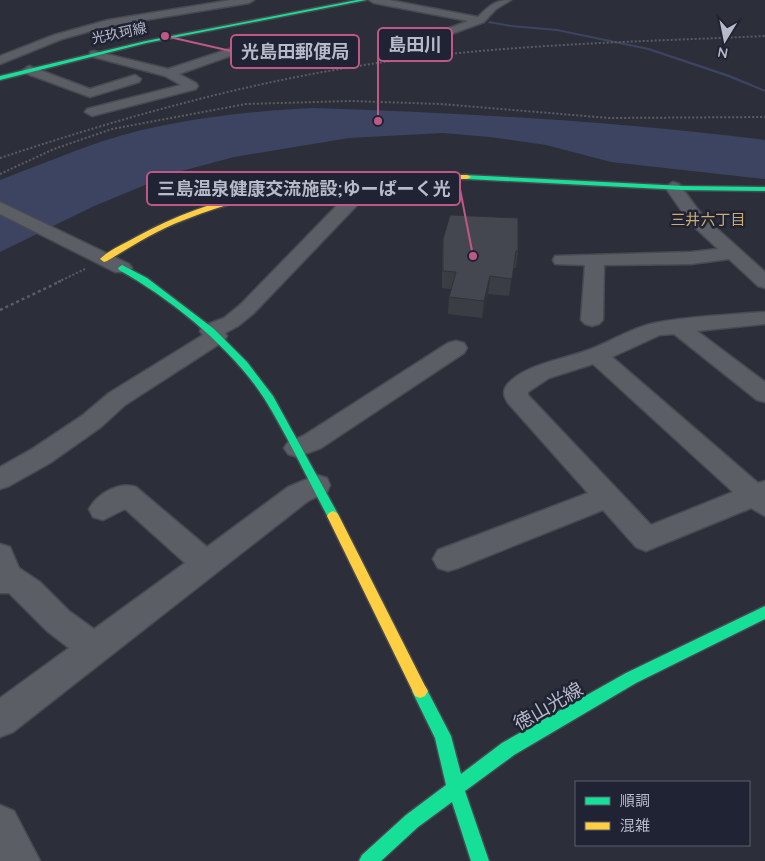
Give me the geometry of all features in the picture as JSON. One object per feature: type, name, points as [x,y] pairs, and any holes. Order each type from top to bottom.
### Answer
[{"type":"street","points":[[0,47],[108,23],[249,0]]},
{"type":"street","name":"光玖珂線","points":[[0,78],[29,70],[89,48],[364,0]]},
{"type":"street","points":[[374,0],[480,20]]},
{"type":"street","points":[[400,50],[480,20],[493,7],[506,0]]},
{"type":"street","points":[[0,60],[113,11]]},
{"type":"street","points":[[54,36],[169,73],[192,86],[92,112]]},
{"type":"street","points":[[169,73],[262,41]]},
{"type":"street","points":[[243,48],[262,52],[271,57],[318,48]]},
{"type":"street","points":[[29,70],[90,92],[135,79]]},
{"type":"street","points":[[99,256],[152,230],[191,214],[257,194],[328,181],[370,177],[533,177],[673,187],[765,189]]},
{"type":"street","points":[[0,478],[41,456],[92,421],[117,398],[231,322],[247,309],[354,197],[364,190],[407,178]]},
{"type":"street","points":[[673,187],[696,219],[765,282]]},
{"type":"street","points":[[0,207],[99,256],[150,285],[214,333],[268,396],[317,486],[443,736],[455,786],[480,861]]},
{"type":"street","points":[[562,260],[691,258],[732,253]]},
{"type":"street","points":[[592,320],[595,266],[593,260]]},
{"type":"street","points":[[597,355],[761,497],[646,539],[516,397],[516,389],[542,373],[597,355],[656,329],[678,325],[765,318]]},
{"type":"street","points":[[678,325],[688,335],[765,394]]},
{"type":"street","points":[[297,448],[312,442],[456,348]]},
{"type":"street","points":[[0,720],[298,494],[317,486]]},
{"type":"street","points":[[103,509],[126,494],[206,564]]},
{"type":"street","points":[[448,559],[608,497]]},
{"type":"street","points":[[0,556],[4,567],[0,580],[15,580],[29,591],[58,621],[95,649]]},
{"type":"street","name":"徳山光線","points":[[368,861],[412,821],[455,786],[508,749],[631,678],[765,612]]},
{"type":"street","points":[[0,824],[20,861]]},
{"type":"path","points":[[0,174],[54,149],[112,130],[246,104],[351,101],[442,104],[609,118],[765,117]]},
{"type":"path","points":[[0,310],[99,256]]},
{"type":"water","points":[[313,108],[426,112],[596,123],[765,140],[765,179],[611,162],[546,145],[490,137],[443,133],[349,138],[234,157],[174,173],[92,207],[0,252],[0,180],[103,141],[153,127],[234,114]]},
{"type":"building","points":[[450,215],[518,218],[518,251],[516,251],[512,279],[490,276],[484,301],[449,297],[456,272],[443,271],[443,239]]},
{"type":"waterway","points":[[489,22],[557,30],[649,49],[729,76],[765,91]]},
{"type":"railway","points":[[0,158],[91,129],[183,103],[276,81],[371,64],[420,57],[518,48],[765,36]]},
{"type":"traffic: fast","points":[[0,78],[146,42],[364,0]]},
{"type":"traffic: fast","points":[[467,177],[683,188],[765,189]]},
{"type":"traffic: fast","points":[[122,268],[144,280],[211,331],[243,364],[268,396],[333,516]]},
{"type":"traffic: fast","points":[[368,861],[412,821],[508,749],[631,678],[765,612]]},
{"type":"traffic: fast","points":[[420,691],[443,736],[455,786],[480,861]]},
{"type":"traffic: slow","points":[[104,259],[171,222],[250,196],[322,183],[394,178],[467,177]]},
{"type":"traffic: slow","points":[[333,516],[420,691]]},
{"type":"place","name":"光島田郵便局","points":[[165,36]]},
{"type":"place","name":"島田川","points":[[378,121]]},
{"type":"place","name":"三島温泉健康交流施設;ゆーぱーく光","points":[[473,256]]},
{"type":"district","name":"三井六丁目","points":[[708,219]]}]
